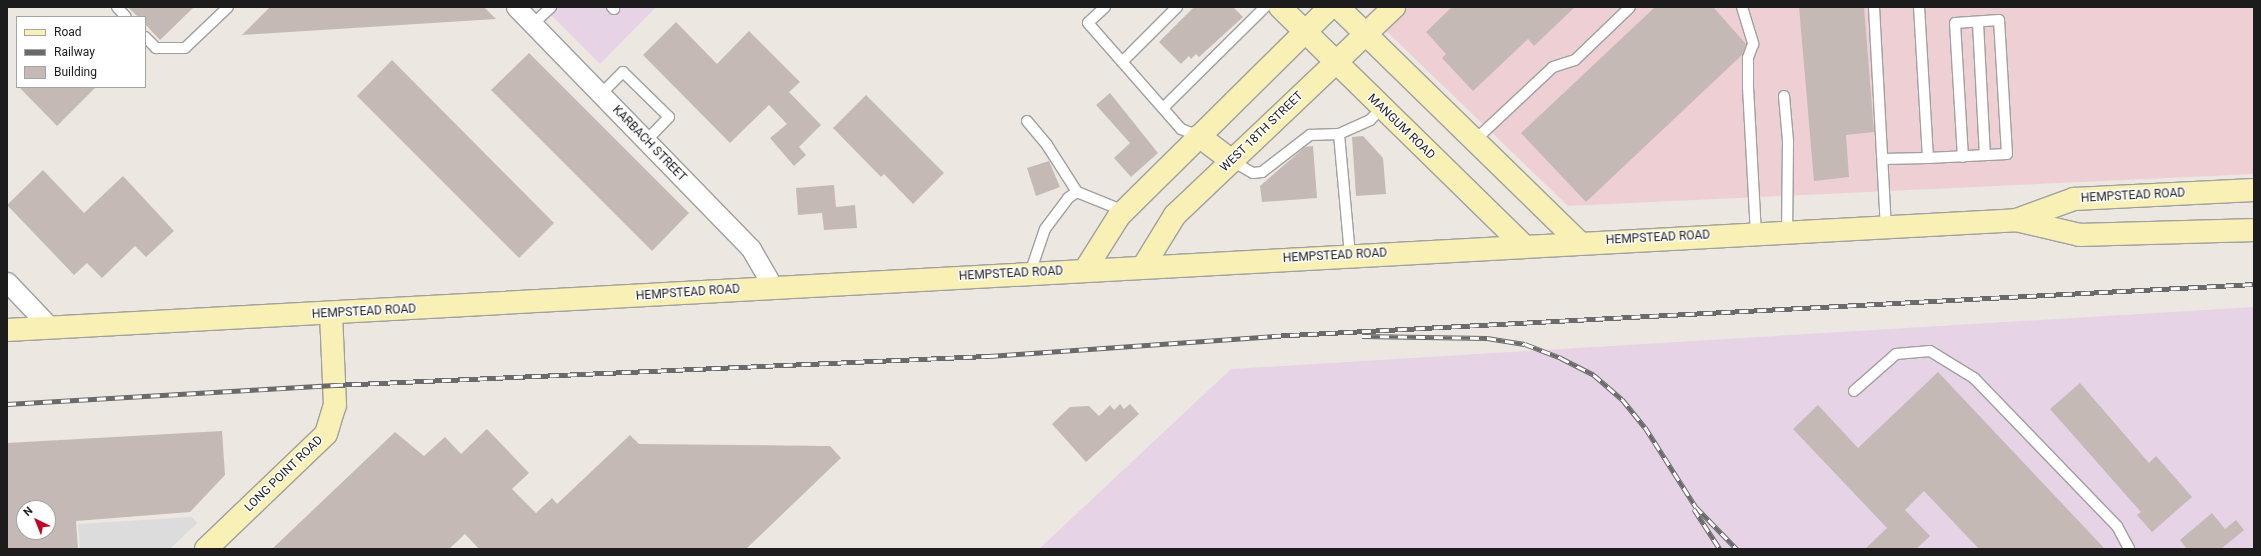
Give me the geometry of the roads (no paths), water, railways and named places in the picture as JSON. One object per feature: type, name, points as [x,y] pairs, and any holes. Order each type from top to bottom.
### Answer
[{"type":"main road","name":"MANGUM ROAD","points":[[1280,7],[1335,63],[1523,245]]},
{"type":"main road","points":[[1085,270],[1124,211],[1303,31],[1330,7]]},
{"type":"main road","points":[[1338,7],[1367,33],[1579,242]]},
{"type":"main road","name":"WEST 18TH STREET","points":[[1143,268],[1175,216],[1394,7]]},
{"type":"main road","points":[[1199,136],[1232,161]]},
{"type":"main road","name":"HEMPSTEAD ROAD","points":[[2016,220],[2074,199],[2254,190]]},
{"type":"main road","name":"HEMPSTEAD ROAD","points":[[7,330],[331,314],[773,287],[1143,268],[1523,245],[2016,220],[2080,235],[2254,230]]},
{"type":"main road","name":"LONG POINT ROAD","points":[[206,549],[326,434],[335,405],[331,314]]},
{"type":"street","name":"KARBACH STREET","points":[[516,7],[752,249],[773,287]]},
{"type":"street","points":[[7,282],[50,328]]},
{"type":"lane","points":[[116,7],[125,16]]},
{"type":"lane","points":[[146,38],[156,48],[185,48],[228,7]]},
{"type":"lane","points":[[533,24],[551,7]]},
{"type":"lane","points":[[1105,7],[1088,23],[1181,129],[1199,136]]},
{"type":"lane","points":[[1122,62],[1177,7]]},
{"type":"lane","points":[[1162,108],[1265,7]]},
{"type":"lane","points":[[1474,140],[1553,67],[1575,60],[1630,7]]},
{"type":"lane","points":[[1742,7],[1753,44],[1748,58],[1748,87],[1756,233]]},
{"type":"lane","points":[[1874,7],[1886,227]]},
{"type":"lane","points":[[1919,7],[1928,158]]},
{"type":"lane","points":[[1883,159],[1963,157],[2007,154],[1999,20],[1978,23],[1955,23],[1963,157]]},
{"type":"lane","points":[[1978,23],[1985,155]]},
{"type":"lane","points":[[601,94],[623,72],[669,118],[646,141]]},
{"type":"lane","points":[[1784,96],[1788,141],[1787,232]]},
{"type":"lane","points":[[1232,161],[1253,173],[1262,172],[1310,135],[1339,134],[1370,120],[1382,108]]},
{"type":"lane","points":[[1027,120],[1047,145],[1077,192],[1124,211]]},
{"type":"lane","points":[[1339,134],[1350,255]]},
{"type":"lane","points":[[1030,273],[1045,229],[1068,198],[1077,192]]},
{"type":"lane","points":[[1854,391],[1896,354],[1930,351],[1974,378],[2117,526],[2129,549]]},
{"type":"railway","points":[[7,404],[334,385],[989,356],[1272,336],[2254,284]]},
{"type":"railway","points":[[1362,336],[1487,338],[1525,344],[1561,358],[1594,375],[1622,399],[1645,427],[1696,507],[1737,549]]},
{"type":"railway","points":[[1694,509],[1720,549]]}]
